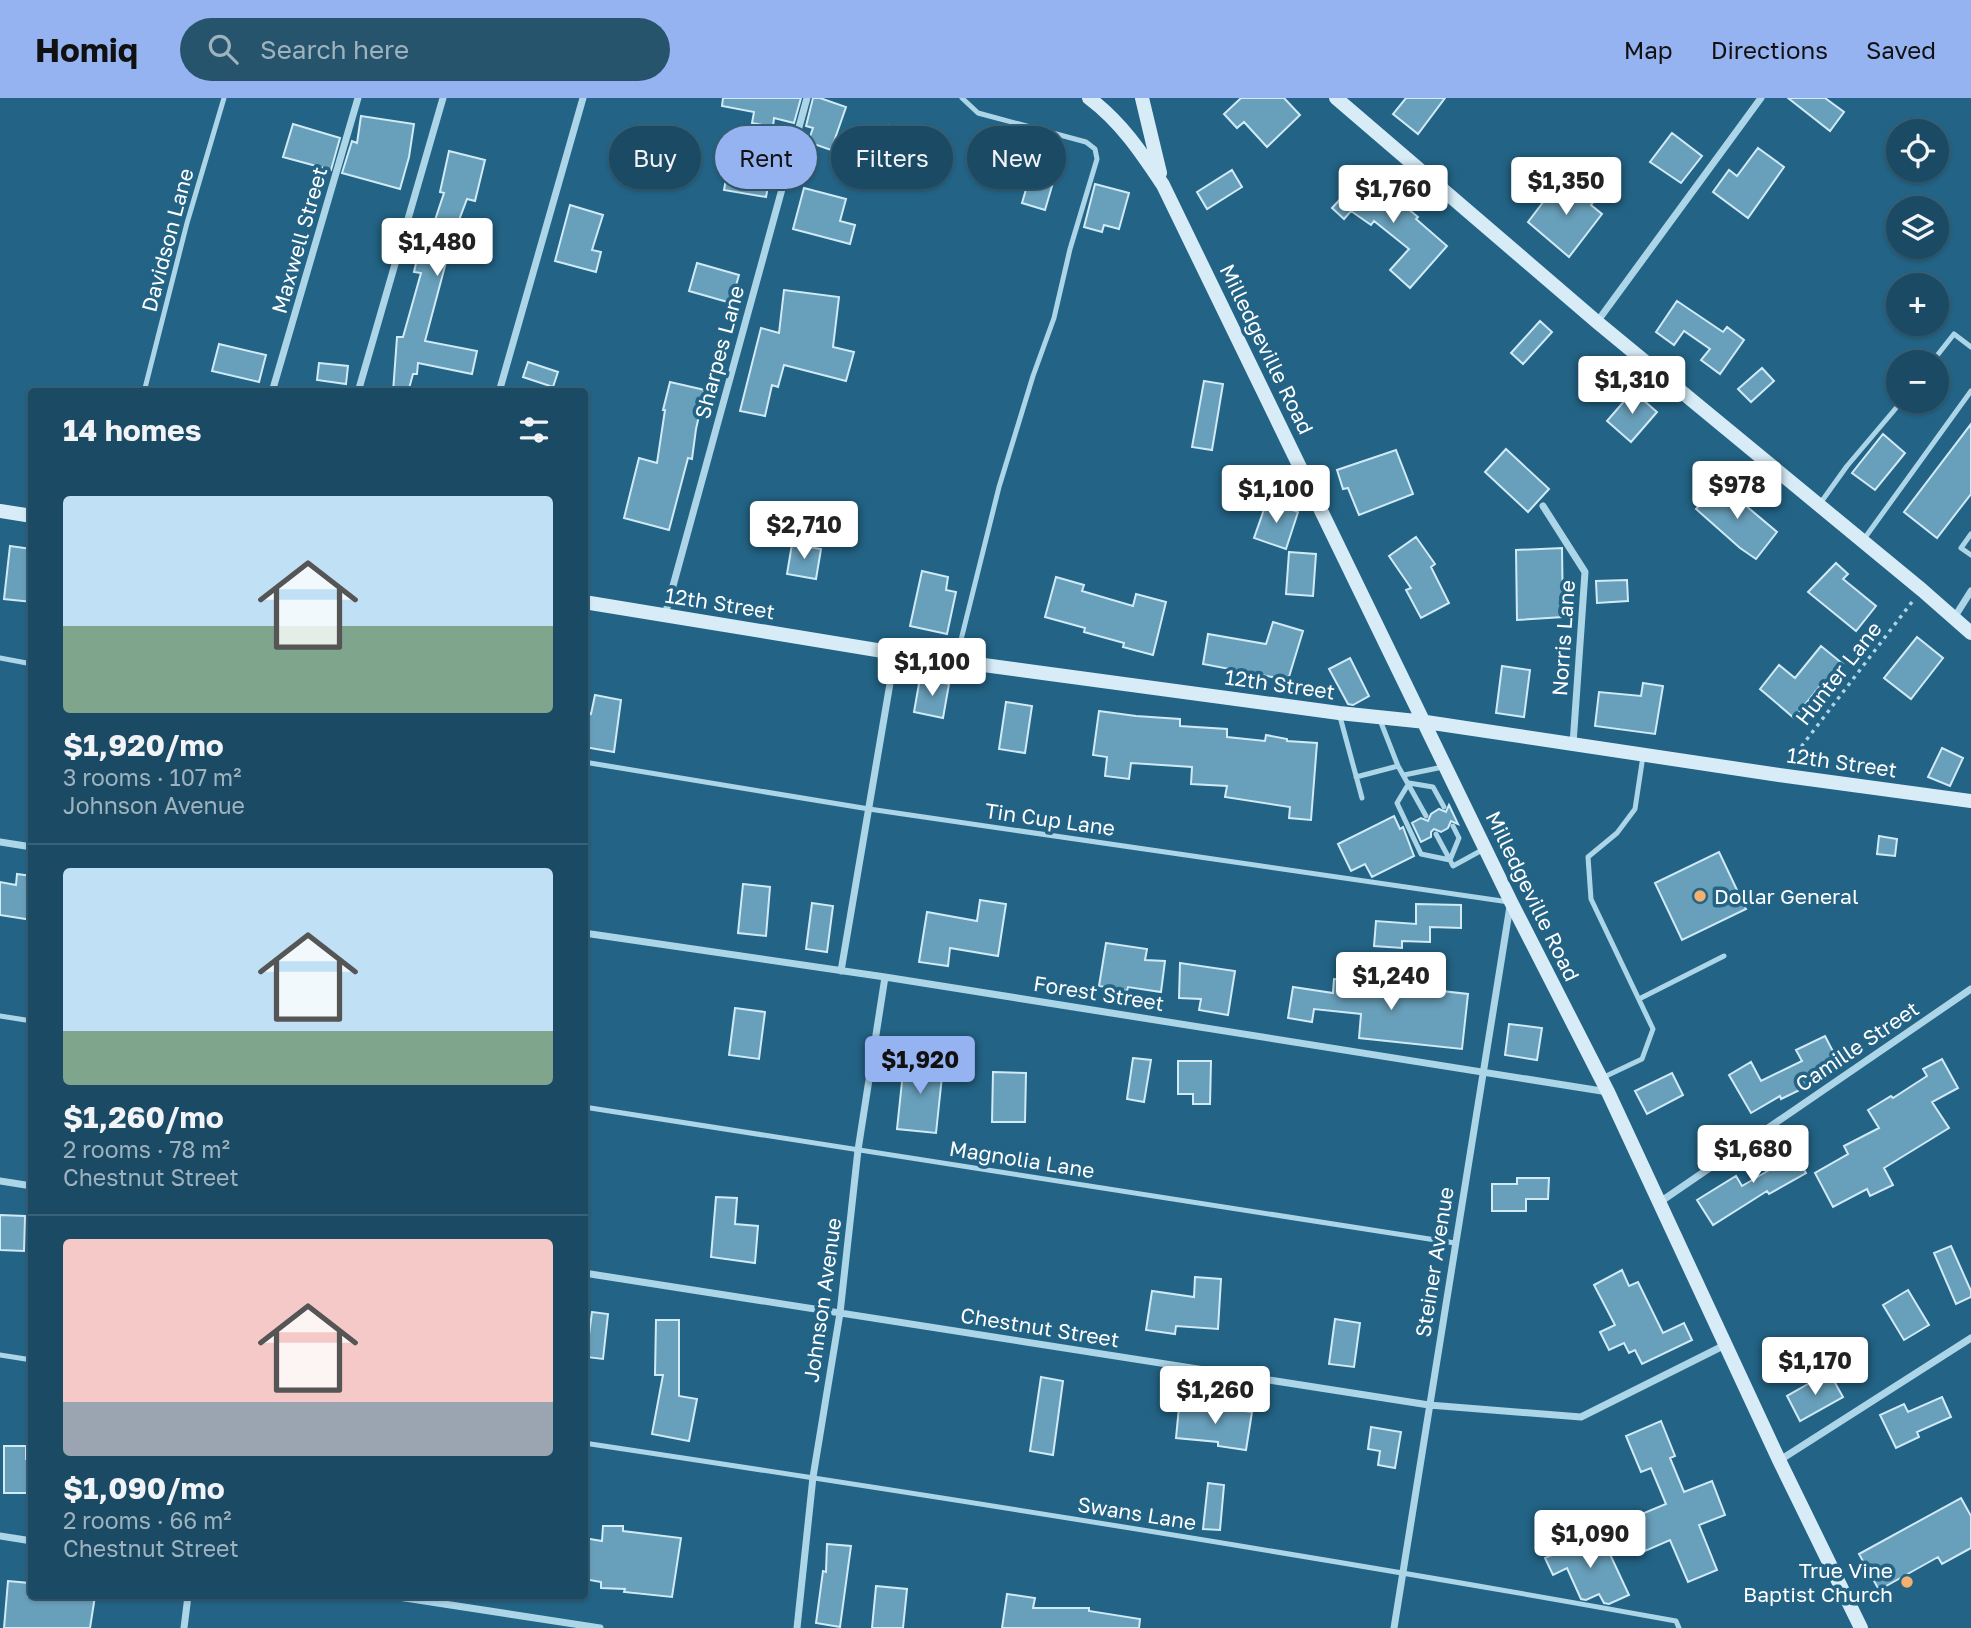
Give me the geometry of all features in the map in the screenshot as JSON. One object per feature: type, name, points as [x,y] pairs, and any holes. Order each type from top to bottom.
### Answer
[{"type":"street","name":"Maxwell Street","points":[[273,388],[359,98]]},
{"type":"street","points":[[359,388],[443,98]]},
{"type":"street","points":[[500,388],[583,98]]},
{"type":"street","name":"Sharpes Lane","points":[[665,615],[807,98]]},
{"type":"street","name":"Milledgeville Road","points":[[1089,98],[1110,114],[1132,138],[1163,185],[1426,722],[1511,902],[1604,1085],[1779,1460],[1861,1628]]},
{"type":"street","name":"Milledgeville Road","points":[[1142,98],[1163,185]]},
{"type":"street","points":[[1336,98],[1597,322],[1971,633]]},
{"type":"street","points":[[1597,322],[1761,98]]},
{"type":"street","name":"Norris Lane","points":[[1543,506],[1586,572],[1573,744]]},
{"type":"street","points":[[0,511],[28,515]]},
{"type":"street","points":[[1954,618],[1971,591]]},
{"type":"street","name":"12th Street","points":[[588,603],[895,653],[1339,713],[1426,722],[1779,775],[1971,800]]},
{"type":"street","points":[[841,971],[895,653]]},
{"type":"street","points":[[0,842],[28,846]]},
{"type":"street","name":"Steiner Avenue","points":[[1394,1628],[1511,902]]},
{"type":"street","name":"Forest Street","points":[[588,934],[885,977],[1484,1072],[1604,1085]]},
{"type":"street","name":"Johnson Avenue","points":[[797,1628],[813,1477],[840,1313],[858,1150],[885,977]]},
{"type":"street","name":"Camille Street","points":[[1658,1203],[1971,989]]},
{"type":"street","points":[[0,1181],[28,1185]]},
{"type":"street","name":"Chestnut Street","points":[[588,1274],[1429,1405],[1581,1417],[1726,1345]]},
{"type":"street","points":[[1779,1460],[1971,1338]]},
{"type":"street","points":[[0,1536],[28,1540]]},
{"type":"street","points":[[184,1628],[188,1599]]},
{"type":"street","points":[[412,1599],[600,1628]]},
{"type":"lane","name":"Davidson Lane","points":[[145,388],[187,223],[224,98]]},
{"type":"lane","points":[[956,661],[999,487],[1054,318],[1070,248],[1097,159],[1095,149],[1086,142],[978,113],[962,98]]},
{"type":"lane","points":[[1941,350],[1954,334],[1971,347]]},
{"type":"lane","points":[[1863,541],[1971,391]]},
{"type":"lane","points":[[1819,505],[1847,466],[1892,413]]},
{"type":"lane","points":[[1971,534],[1961,548],[1971,555]]},
{"type":"lane","points":[[0,658],[28,663]]},
{"type":"lane","points":[[1339,713],[1362,798]]},
{"type":"lane","points":[[1379,717],[1398,766],[1426,816]]},
{"type":"lane","points":[[1604,1085],[1642,1059],[1653,1029],[1591,899],[1588,858],[1617,833],[1635,809],[1643,755]]},
{"type":"lane","name":"Tin Cup Lane","points":[[588,763],[869,809],[1511,902]]},
{"type":"lane","points":[[1356,777],[1398,766]]},
{"type":"lane","points":[[1404,775],[1447,766]]},
{"type":"lane","points":[[1409,783],[1433,787],[1444,807]]},
{"type":"lane","points":[[1409,783],[1397,803],[1422,854],[1450,860]]},
{"type":"lane","points":[[1450,860],[1459,838],[1453,826]]},
{"type":"lane","points":[[1436,834],[1453,866],[1486,848]]},
{"type":"lane","points":[[1639,999],[1724,956]]},
{"type":"lane","points":[[0,1016],[28,1020]]},
{"type":"lane","name":"Magnolia Lane","points":[[588,1108],[1455,1243]]},
{"type":"lane","points":[[0,1355],[28,1359]]},
{"type":"lane","name":"Swans Lane","points":[[588,1444],[1403,1572],[1676,1621],[1679,1628]]},
{"type":"path","name":"Hunter Lane","points":[[1779,775],[1922,590]]},
{"type":"building","points":[[723,98],[801,98],[794,123],[774,118],[773,126],[752,123],[754,112],[722,106]]},
{"type":"building","points":[[813,98],[846,107],[839,126],[831,126],[831,150],[817,145],[817,126],[806,126]]},
{"type":"building","points":[[1241,98],[1284,98],[1300,115],[1267,147],[1244,122],[1237,128],[1224,114]]},
{"type":"building","points":[[1406,98],[1445,98],[1418,134],[1393,114]]},
{"type":"building","points":[[1788,98],[1825,98],[1844,112],[1830,131]]},
{"type":"building","points":[[361,116],[414,124],[400,189],[342,173],[352,141],[357,143]]},
{"type":"building","points":[[293,124],[340,138],[331,170],[283,157]]},
{"type":"building","points":[[1672,133],[1702,156],[1681,183],[1650,162]]},
{"type":"building","points":[[1758,148],[1784,167],[1748,218],[1713,192],[1729,170],[1737,176]]},
{"type":"building","points":[[449,151],[485,160],[475,201],[467,199],[453,236],[425,341],[477,351],[472,374],[418,363],[417,374],[413,374],[409,388],[393,388],[397,337],[403,337],[421,273],[414,272],[420,246],[426,247],[444,193],[440,192]]},
{"type":"building","points":[[1368,169],[1380,180],[1377,182],[1393,192],[1391,195],[1447,246],[1410,288],[1390,270],[1409,249],[1374,221],[1371,225],[1351,211],[1344,219],[1332,208]]},
{"type":"building","points":[[1232,170],[1242,187],[1207,209],[1197,192]]},
{"type":"building","points":[[1560,180],[1575,192],[1582,184],[1598,196],[1591,205],[1602,214],[1569,257],[1528,222]]},
{"type":"building","points":[[1095,184],[1129,193],[1119,229],[1104,225],[1102,232],[1084,227]]},
{"type":"building","points":[[724,189],[768,189],[766,197]]},
{"type":"building","points":[[804,189],[846,199],[840,221],[855,225],[850,244],[793,229]]},
{"type":"building","points":[[1026,189],[1051,189],[1045,210],[1022,203]]},
{"type":"building","points":[[570,205],[603,215],[592,250],[601,252],[596,272],[555,261]]},
{"type":"building","points":[[697,263],[739,275],[731,303],[689,291]]},
{"type":"building","points":[[784,290],[839,297],[833,347],[854,352],[846,381],[784,365],[778,387],[772,385],[765,416],[740,411],[761,328],[779,333]]},
{"type":"building","points":[[1677,301],[1723,332],[1727,327],[1744,340],[1720,374],[1701,360],[1710,349],[1684,331],[1674,345],[1656,332]]},
{"type":"building","points":[[1540,321],[1552,332],[1523,364],[1511,353]]},
{"type":"building","points":[[219,344],[266,355],[259,382],[212,371]]},
{"type":"building","points":[[528,362],[558,372],[553,387],[523,377]]},
{"type":"building","points":[[319,363],[348,366],[346,384],[317,380]]},
{"type":"building","points":[[1762,368],[1774,381],[1751,402],[1738,389]]},
{"type":"building","points":[[1204,381],[1223,384],[1212,450],[1192,447]]},
{"type":"building","points":[[670,382],[705,390],[692,459],[688,458],[669,530],[624,518],[639,458],[657,463],[663,410]]},
{"type":"building","points":[[1633,391],[1657,412],[1631,442],[1607,421]]},
{"type":"building","points":[[1971,424],[1971,494],[1937,538],[1904,512]]},
{"type":"building","points":[[1883,434],[1905,453],[1875,490],[1852,473]]},
{"type":"building","points":[[1506,449],[1549,489],[1528,512],[1485,472]]},
{"type":"building","points":[[1396,450],[1413,494],[1359,515],[1348,488],[1343,489],[1337,470]]},
{"type":"building","points":[[1719,483],[1777,532],[1756,559],[1696,509]]},
{"type":"building","points":[[1267,501],[1298,512],[1286,549],[1254,538]]},
{"type":"building","points":[[1416,537],[1435,564],[1431,567],[1449,603],[1421,618],[1406,590],[1411,588],[1389,556]]},
{"type":"building","points":[[792,544],[821,549],[816,579],[787,574]]},
{"type":"building","points":[[10,546],[28,548],[28,602],[4,599]]},
{"type":"building","points":[[1562,548],[1563,617],[1517,620],[1516,550]]},
{"type":"building","points":[[1289,552],[1316,554],[1313,596],[1286,594]]},
{"type":"building","points":[[1836,563],[1848,574],[1843,579],[1876,606],[1856,631],[1808,592]]},
{"type":"building","points":[[922,571],[948,577],[946,590],[956,592],[947,634],[910,626]]},
{"type":"building","points":[[1056,577],[1084,585],[1082,591],[1133,606],[1136,594],[1166,602],[1153,655],[1123,647],[1124,643],[1084,632],[1085,628],[1045,617]]},
{"type":"building","points":[[1627,580],[1628,601],[1597,603],[1596,581]]},
{"type":"building","points":[[1273,622],[1303,631],[1288,680],[1203,664],[1208,634],[1266,644]]},
{"type":"building","points":[[1917,637],[1943,658],[1911,699],[1884,678]]},
{"type":"building","points":[[1821,646],[1843,664],[1823,687],[1821,685],[1794,718],[1760,689],[1779,665],[1795,678]]},
{"type":"building","points":[[1350,658],[1369,696],[1353,705],[1348,704],[1329,669]]},
{"type":"building","points":[[1502,666],[1530,670],[1524,717],[1496,713]]},
{"type":"building","points":[[920,678],[949,684],[943,718],[914,712]]},
{"type":"building","points":[[1643,683],[1663,686],[1655,734],[1595,726],[1599,692],[1641,696]]},
{"type":"building","points":[[595,695],[621,700],[614,752],[588,748],[588,718],[589,713],[591,714]]},
{"type":"building","points":[[1006,702],[1032,706],[1025,753],[999,749]]},
{"type":"building","points":[[1099,711],[1180,719],[1180,726],[1227,729],[1227,737],[1265,741],[1266,735],[1287,741],[1317,743],[1311,820],[1289,818],[1290,807],[1225,797],[1227,786],[1191,784],[1192,767],[1131,763],[1129,779],[1105,776],[1107,757],[1093,755]]},
{"type":"building","points":[[1942,748],[1963,758],[1950,786],[1928,777]]},
{"type":"building","points":[[1449,805],[1458,824],[1451,821],[1448,828],[1441,832],[1434,829],[1431,837],[1421,842],[1412,823],[1421,818],[1428,821],[1431,814],[1439,809],[1446,812]]},
{"type":"building","points":[[1394,816],[1400,829],[1403,827],[1414,856],[1372,877],[1365,864],[1351,871],[1338,844]]},
{"type":"building","points":[[1879,836],[1897,839],[1895,856],[1877,854]]},
{"type":"building","name":"Dollar General","points":[[1719,852],[1746,909],[1682,940],[1655,883]]},
{"type":"building","points":[[17,874],[28,875],[28,919],[0,915],[0,882],[16,885]]},
{"type":"building","points":[[743,884],[770,887],[766,936],[738,933]]},
{"type":"building","points":[[980,900],[1006,904],[998,956],[950,948],[948,966],[919,962],[927,912],[977,921]]},
{"type":"building","points":[[812,903],[833,906],[827,952],[806,949]]},
{"type":"building","points":[[1416,904],[1461,905],[1461,928],[1430,927],[1430,942],[1402,941],[1402,948],[1374,946],[1376,921],[1416,924]]},
{"type":"building","points":[[1106,943],[1147,949],[1145,960],[1165,961],[1161,992],[1128,987],[1127,991],[1099,986]]},
{"type":"building","points":[[1180,963],[1235,971],[1228,1015],[1199,1010],[1201,999],[1179,998]]},
{"type":"building","points":[[1334,979],[1468,994],[1462,1049],[1359,1038],[1361,1014],[1314,1009],[1312,1022],[1288,1018],[1293,987],[1333,993]]},
{"type":"building","points":[[735,1008],[765,1012],[759,1059],[729,1055]]},
{"type":"building","points":[[1509,1024],[1542,1028],[1537,1060],[1505,1055]]},
{"type":"building","points":[[1825,1036],[1840,1065],[1809,1082],[1810,1085],[1781,1099],[1780,1096],[1751,1113],[1729,1075],[1751,1062],[1761,1081],[1802,1061],[1796,1050]]},
{"type":"building","points":[[917,1056],[933,1057],[932,1066],[943,1067],[936,1133],[897,1129],[904,1063],[916,1064]]},
{"type":"building","points":[[1133,1058],[1151,1060],[1144,1102],[1127,1099]]},
{"type":"building","points":[[1942,1059],[1958,1088],[1932,1102],[1949,1128],[1884,1168],[1893,1185],[1870,1196],[1867,1189],[1833,1207],[1815,1173],[1848,1154],[1844,1146],[1879,1128],[1868,1110],[1927,1076],[1923,1069]]},
{"type":"building","points":[[1178,1061],[1211,1061],[1210,1104],[1193,1104],[1193,1094],[1178,1094]]},
{"type":"building","points":[[993,1072],[1026,1073],[1025,1122],[992,1122]]},
{"type":"building","points":[[1672,1073],[1683,1095],[1647,1114],[1635,1091]]},
{"type":"building","points":[[1788,1141],[1806,1173],[1769,1194],[1767,1191],[1713,1225],[1697,1200],[1736,1176],[1742,1186],[1771,1169],[1763,1155]]},
{"type":"building","points":[[1517,1178],[1549,1178],[1548,1199],[1526,1199],[1526,1211],[1492,1211],[1492,1184],[1517,1184]]},
{"type":"building","points":[[716,1197],[737,1198],[735,1224],[758,1226],[755,1263],[711,1257]]},
{"type":"building","points":[[0,1215],[25,1216],[24,1251],[0,1250]]},
{"type":"building","points":[[1951,1246],[1971,1291],[1971,1297],[1956,1304],[1934,1253]]},
{"type":"building","points":[[1622,1270],[1629,1286],[1638,1282],[1663,1333],[1684,1323],[1692,1340],[1642,1364],[1635,1350],[1629,1353],[1624,1343],[1609,1350],[1600,1332],[1615,1325],[1594,1285]]},
{"type":"building","points":[[1195,1277],[1221,1279],[1218,1329],[1176,1326],[1175,1334],[1146,1330],[1152,1291],[1194,1297]]},
{"type":"building","points":[[1908,1290],[1929,1325],[1904,1340],[1883,1305]]},
{"type":"building","points":[[592,1312],[608,1314],[603,1359],[588,1357]]},
{"type":"building","points":[[1335,1319],[1360,1323],[1354,1367],[1329,1364]]},
{"type":"building","points":[[656,1320],[679,1320],[679,1396],[697,1399],[689,1441],[652,1434],[663,1375],[655,1375]]},
{"type":"building","points":[[1829,1372],[1843,1397],[1800,1421],[1787,1396]]},
{"type":"building","points":[[1041,1377],[1063,1381],[1053,1455],[1030,1451]]},
{"type":"building","points":[[1942,1397],[1951,1417],[1917,1432],[1919,1437],[1896,1448],[1880,1415],[1904,1404],[1908,1412]]},
{"type":"building","points":[[1179,1407],[1252,1412],[1246,1450],[1218,1446],[1218,1442],[1176,1438]]},
{"type":"building","points":[[1661,1421],[1675,1456],[1670,1458],[1684,1492],[1712,1481],[1725,1515],[1699,1525],[1717,1570],[1688,1582],[1670,1540],[1645,1551],[1632,1518],[1666,1504],[1651,1468],[1641,1472],[1626,1436]]},
{"type":"building","points":[[1371,1427],[1401,1432],[1395,1468],[1378,1465],[1380,1451],[1368,1449]]},
{"type":"building","points":[[4,1446],[26,1446],[28,1493],[4,1493]]},
{"type":"building","points":[[1208,1483],[1224,1485],[1220,1530],[1203,1529]]},
{"type":"building","points":[[1961,1498],[1971,1516],[1971,1548],[1942,1564],[1938,1557],[1879,1590],[1859,1554]]},
{"type":"building","points":[[603,1526],[623,1526],[623,1531],[681,1538],[672,1597],[601,1588],[601,1582],[588,1580],[588,1539],[602,1541]]},
{"type":"building","points":[[1599,1534],[1629,1595],[1609,1604],[1604,1603],[1599,1594],[1586,1600],[1581,1599],[1567,1568],[1553,1575],[1545,1558]]},
{"type":"building","points":[[827,1544],[851,1546],[840,1627],[816,1623],[823,1571],[826,1572]]},
{"type":"building","points":[[8,1581],[28,1583],[28,1599],[95,1599],[90,1628],[4,1628]]},
{"type":"building","points":[[876,1586],[907,1589],[903,1628],[872,1628]]},
{"type":"building","points":[[1007,1594],[1035,1598],[1033,1608],[1089,1608],[1089,1611],[1140,1619],[1139,1628],[1002,1628]]},
{"type":"place","name":"Dollar General","points":[[1700,896]]},
{"type":"place","name":"True Vine Baptist Church","points":[[1907,1582]]}]
